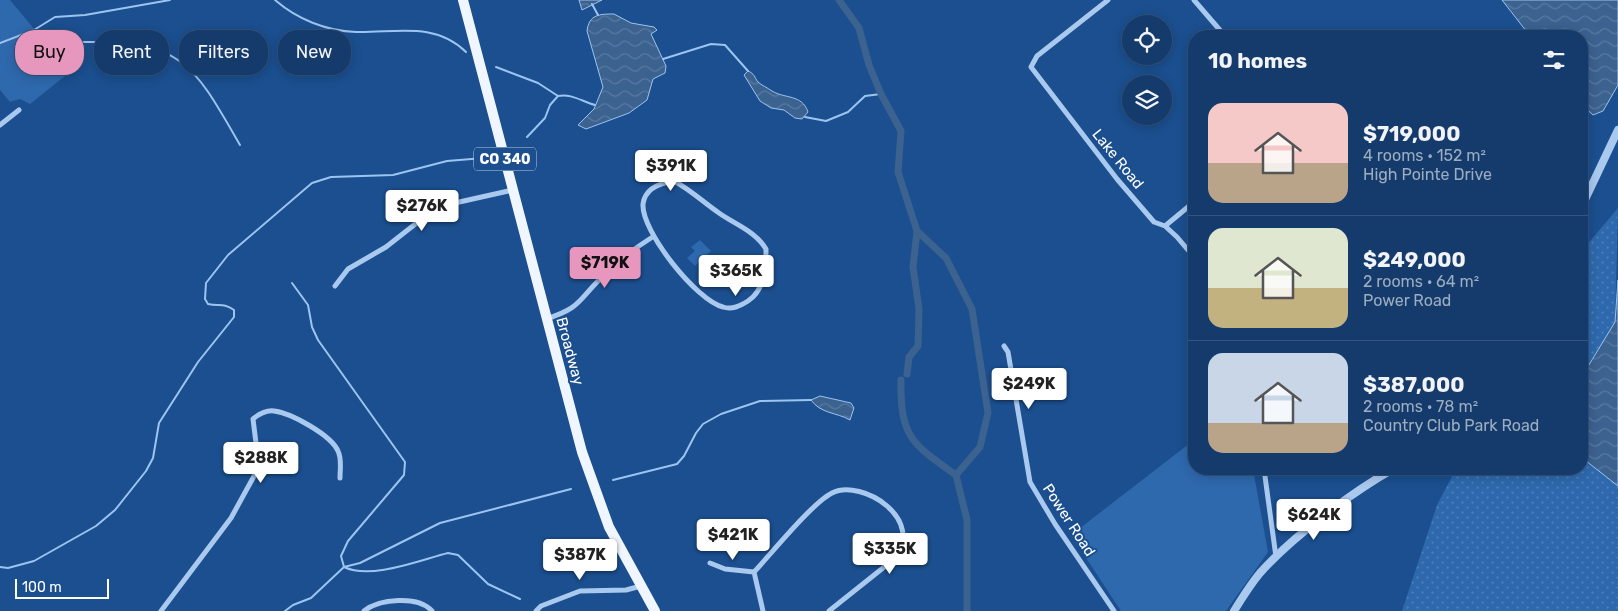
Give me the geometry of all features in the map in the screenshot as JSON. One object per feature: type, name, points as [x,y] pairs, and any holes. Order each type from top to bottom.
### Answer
[{"type":"main road","name":"Broadway","points":[[462,0],[546,319],[595,491],[612,533],[656,611]]},
{"type":"main road","name":"Broadway","points":[[641,586],[664,611]]},
{"type":"street","name":"Lake Road","points":[[1108,0],[1037,56],[1031,67],[1117,180],[1154,222],[1165,226],[1188,251]]},
{"type":"street","points":[[1194,0],[1220,30]]},
{"type":"street","points":[[0,125],[19,110]]},
{"type":"street","points":[[1588,193],[1618,130]]},
{"type":"street","points":[[674,181],[760,240],[766,249],[761,286],[751,298],[739,306],[723,308],[708,301],[683,278],[654,236],[645,217],[643,204],[650,190],[659,183],[674,181]]},
{"type":"street","points":[[335,286],[348,269],[391,243],[437,207],[513,190]]},
{"type":"street","points":[[1165,226],[1188,207]]},
{"type":"street","points":[[546,319],[576,306],[608,272],[636,248],[654,236]]},
{"type":"street","name":"Power Road","points":[[1004,346],[1008,352],[1030,482],[1055,524],[1114,611]]},
{"type":"street","points":[[162,611],[231,518],[259,467],[254,420],[260,413],[273,410],[293,418],[328,437],[338,451],[340,478]]},
{"type":"street","points":[[1265,475],[1276,557]]},
{"type":"street","points":[[1234,611],[1259,575],[1276,557],[1344,501],[1383,475]]},
{"type":"street","points":[[754,572],[822,499],[833,493],[853,490],[870,496],[889,507],[904,530],[905,540],[901,551],[893,560],[829,611]]},
{"type":"street","points":[[710,563],[725,569],[754,572]]},
{"type":"street","points":[[754,572],[763,611]]},
{"type":"street","points":[[536,611],[541,606],[580,591],[626,590],[641,586]]},
{"type":"street","points":[[364,611],[373,604],[400,600],[427,606],[432,611]]},
{"type":"shaded area","points":[[0,0],[10,0],[35,30],[15,30],[15,75],[66,75],[30,104],[20,99],[10,102],[0,90]]},
{"type":"shaded area","points":[[1618,208],[1615,322],[1588,366],[1588,244]]},
{"type":"shaded area","points":[[700,240],[711,251],[695,266],[687,258],[695,251],[691,247]]},
{"type":"shaded area","points":[[1188,445],[1188,475],[1254,475],[1268,552],[1226,611],[1121,611],[1071,535]]},
{"type":"shaded area","points":[[1588,462],[1618,486],[1618,611],[1402,611],[1437,505],[1453,475],[1588,475]]},
{"type":"water","points":[[579,0],[602,0],[582,10]]},
{"type":"water","points":[[1502,0],[1618,0],[1618,85],[1603,111],[1593,115],[1588,110],[1588,30],[1525,30]]},
{"type":"water","points":[[614,14],[631,23],[654,27],[657,30],[651,34],[666,66],[665,73],[653,79],[647,100],[629,113],[586,129],[578,125],[594,109],[603,87],[587,31],[588,25],[596,16]]},
{"type":"water","points":[[748,71],[753,74],[759,83],[772,91],[802,102],[808,112],[802,119],[795,118],[784,110],[771,108],[760,101],[744,75]]},
{"type":"water","points":[[1618,280],[1618,486],[1588,462],[1588,366],[1615,322]]},
{"type":"water","points":[[820,396],[851,403],[854,408],[850,420],[815,405],[811,400]]},
{"type":"waterway","points":[[0,43],[34,30],[55,17],[85,15],[170,0]]},
{"type":"waterway","points":[[275,0],[293,13],[312,23],[334,29],[356,32],[428,32],[454,42],[466,52]]},
{"type":"waterway","points":[[839,0],[859,28],[869,65],[881,94],[901,131],[898,172],[917,231],[946,258],[972,309],[988,413],[980,447],[956,475]]},
{"type":"waterway","points":[[592,4],[598,15]]},
{"type":"waterway","points":[[84,42],[115,42],[142,46],[163,52],[181,62],[196,76],[210,94],[240,145]]},
{"type":"waterway","points":[[663,59],[711,44],[725,45],[748,71]]},
{"type":"waterway","points":[[496,67],[538,83],[558,96]]},
{"type":"waterway","points":[[805,117],[826,121],[848,112],[865,96],[881,94]]},
{"type":"waterway","points":[[527,137],[545,118],[550,105],[558,96],[572,97],[595,105]]},
{"type":"waterway","points":[[0,567],[8,568],[34,561],[96,526],[115,510],[146,471],[153,458],[159,423],[198,362],[234,317],[234,310],[224,305],[208,304],[205,299],[206,283],[228,255],[312,183],[331,177],[393,175],[447,161],[484,158]]},
{"type":"waterway","points":[[907,374],[909,357],[918,346],[919,309],[913,267],[917,231]]},
{"type":"waterway","points":[[292,283],[308,305],[312,327],[318,340],[405,462],[404,475],[348,541],[341,556],[344,567],[368,571],[396,568],[448,553],[458,555],[488,584],[520,599]]},
{"type":"waterway","points":[[901,380],[901,399],[906,427],[919,446],[956,475],[967,520],[967,611]]},
{"type":"waterway","points":[[613,480],[677,464],[684,456],[703,424],[721,414],[760,401],[811,400]]},
{"type":"waterway","points":[[285,611],[293,605],[311,598],[344,567],[360,563],[440,523],[571,489]]}]
